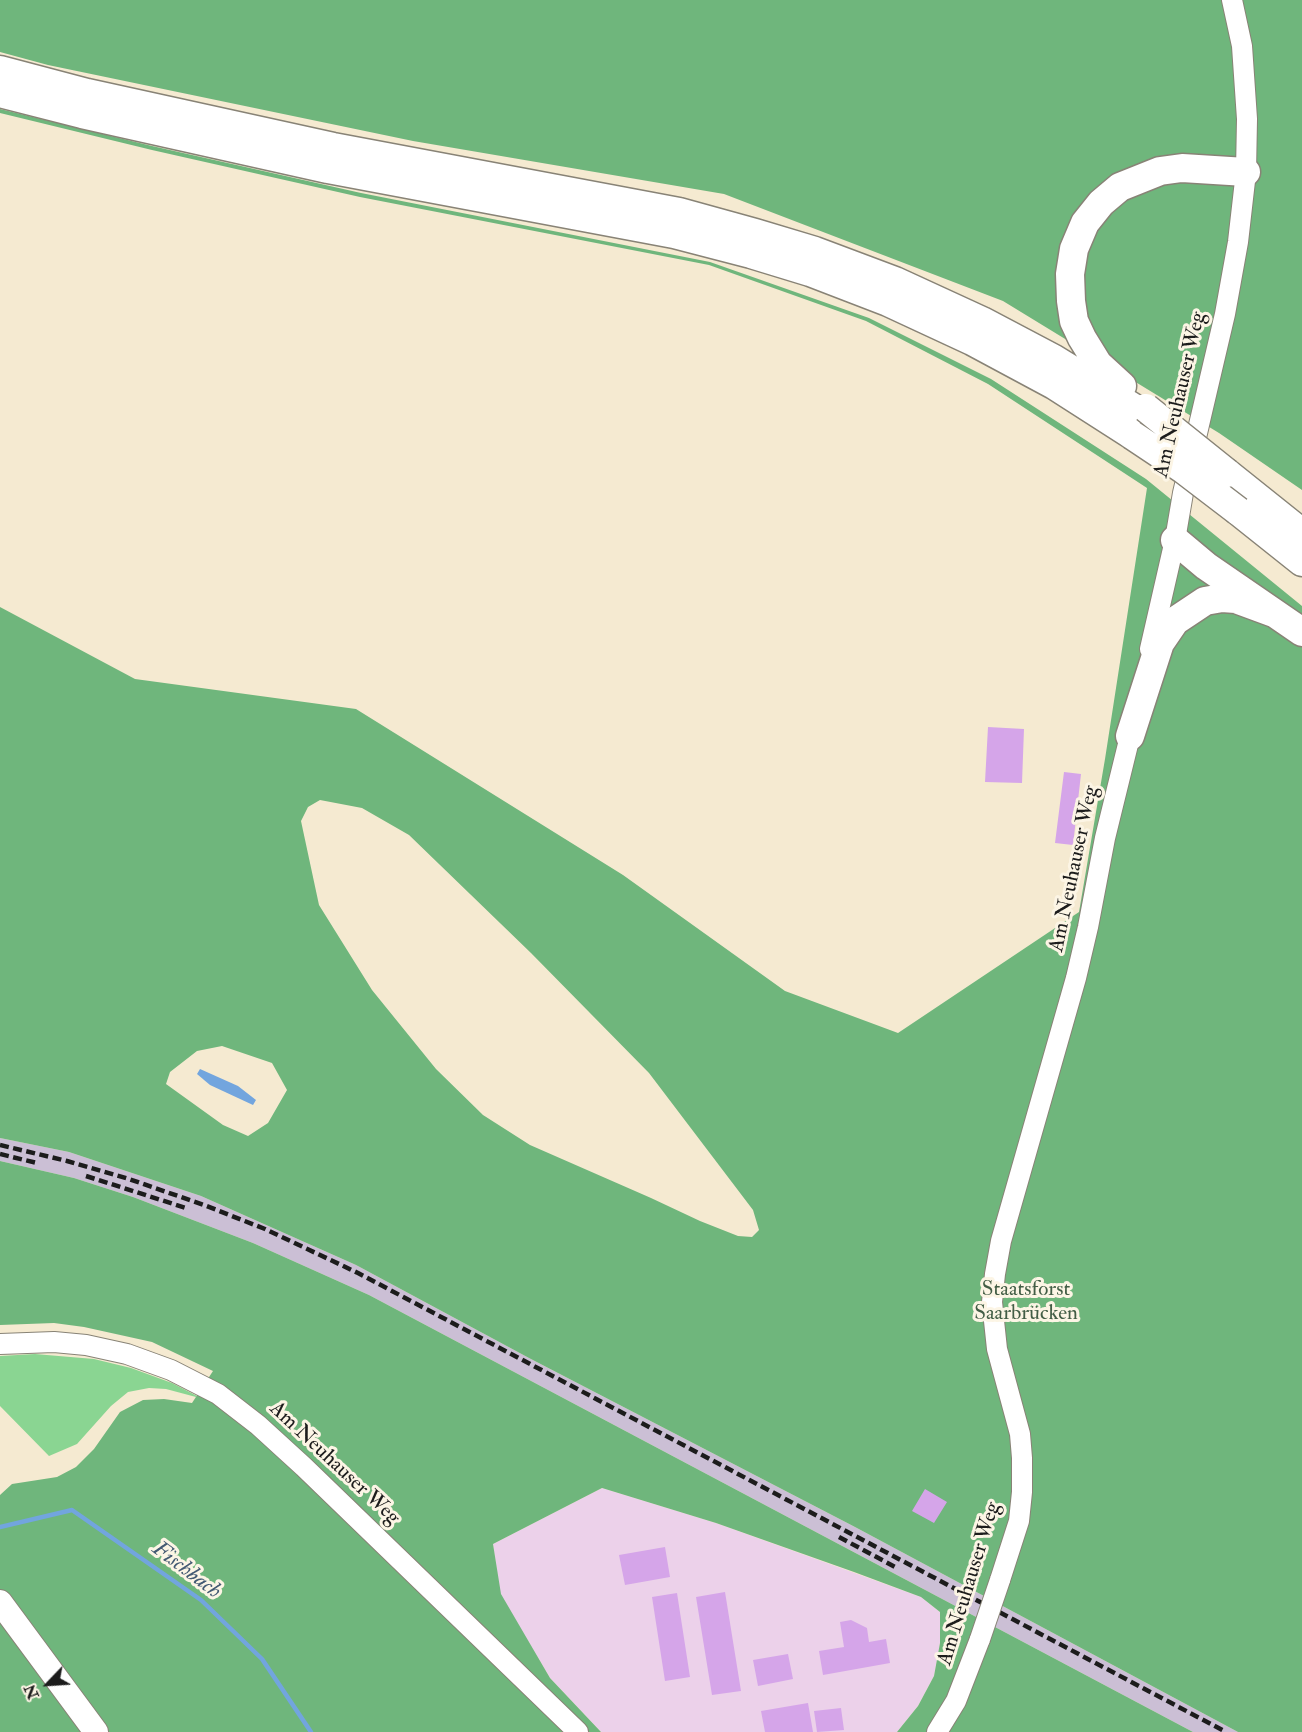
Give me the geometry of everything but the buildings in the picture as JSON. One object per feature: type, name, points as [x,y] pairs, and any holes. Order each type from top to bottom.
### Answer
[{"type":"highway","points":[[0,70],[87,93],[333,147],[667,210],[815,251],[895,281],[982,321],[1054,359],[1140,418],[1227,473],[1246,502],[1302,562]]},
{"type":"highway","points":[[0,93],[82,114],[328,169],[674,234],[751,254],[810,272],[888,302],[972,341],[1054,385],[1140,418]]},
{"type":"highway","points":[[1246,172],[1182,168],[1160,171],[1120,187],[1101,203],[1085,223],[1074,249],[1070,274],[1074,321],[1098,364],[1183,469],[1302,533]]},
{"type":"highway","points":[[1175,540],[1206,566],[1302,632]]},
{"type":"highway","points":[[1130,736],[1160,643],[1175,621],[1204,601],[1222,598],[1236,599],[1274,613]]},
{"type":"main road","points":[[0,1602],[96,1732]]},
{"type":"street","name":"Am Neuhauser Weg","points":[[937,1732],[961,1691],[1019,1521],[1022,1492],[1020,1434],[997,1348],[992,1302],[995,1274],[1001,1241],[1081,958],[1105,838],[1225,314],[1238,242],[1246,172],[1246,84],[1242,46],[1232,0]]},
{"type":"street","name":"Am Neuhauser Weg","points":[[0,1344],[54,1342],[86,1345],[127,1354],[171,1370],[218,1394],[258,1425],[304,1467],[578,1732]]},
{"type":"shaded area","points":[[0,1138],[69,1152],[201,1196],[356,1265],[529,1358],[855,1527],[1238,1732],[1193,1732],[369,1295],[253,1243],[133,1197],[74,1178],[0,1161]]},
{"type":"shaded area","points":[[602,1488],[716,1523],[921,1597],[940,1612],[940,1643],[934,1676],[918,1706],[897,1732],[601,1732],[550,1678],[500,1594],[493,1544]]},
{"type":"green space","points":[[0,0],[1302,0],[1302,490],[1219,433],[1003,301],[724,194],[413,141],[48,65],[0,52]]},
{"type":"green space","name":"Staatsforst Saarbrücken","points":[[0,109],[361,193],[710,262],[869,318],[991,379],[1146,479],[1302,606],[1302,1732],[1238,1732],[855,1527],[529,1358],[356,1265],[201,1196],[69,1152],[0,1138],[0,607],[135,679],[356,709],[623,875],[785,991],[898,1033],[1079,912],[1147,488],[988,384],[866,321],[709,265],[360,197],[0,113]],"holes":[[[320,800],[362,808],[409,835],[531,953],[649,1073],[753,1210],[759,1230],[752,1237],[738,1236],[530,1145],[483,1115],[436,1069],[372,990],[319,905],[301,821],[308,807]],[[222,1046],[272,1063],[287,1090],[268,1123],[248,1136],[223,1125],[166,1084],[170,1072],[197,1051]]]},
{"type":"green space","points":[[0,1161],[74,1178],[133,1197],[253,1243],[369,1295],[1193,1732],[897,1732],[918,1706],[934,1676],[940,1643],[940,1612],[921,1597],[854,1572],[716,1523],[602,1488],[493,1544],[501,1594],[550,1678],[601,1732],[0,1732],[0,1495],[12,1484],[57,1477],[76,1467],[94,1449],[120,1412],[143,1400],[164,1399],[192,1403],[213,1371],[152,1342],[84,1327],[54,1323],[0,1325]]},
{"type":"green space","points":[[35,1354],[94,1359],[131,1368],[172,1383],[197,1396],[166,1389],[149,1388],[128,1392],[111,1406],[77,1444],[49,1456],[0,1406],[0,1356]]},
{"type":"water","points":[[200,1069],[238,1086],[256,1100],[253,1105],[210,1085],[197,1074]]},
{"type":"waterway","name":"Fischbach","points":[[0,1527],[72,1510],[201,1600],[262,1659],[311,1732]]},
{"type":"railway","points":[[0,1145],[129,1179],[204,1205],[265,1229],[358,1273],[1226,1732]]},
{"type":"railway","points":[[0,1154],[37,1163]]},
{"type":"railway","points":[[86,1176],[186,1208]]},
{"type":"railway","points":[[839,1537],[897,1568]]}]
